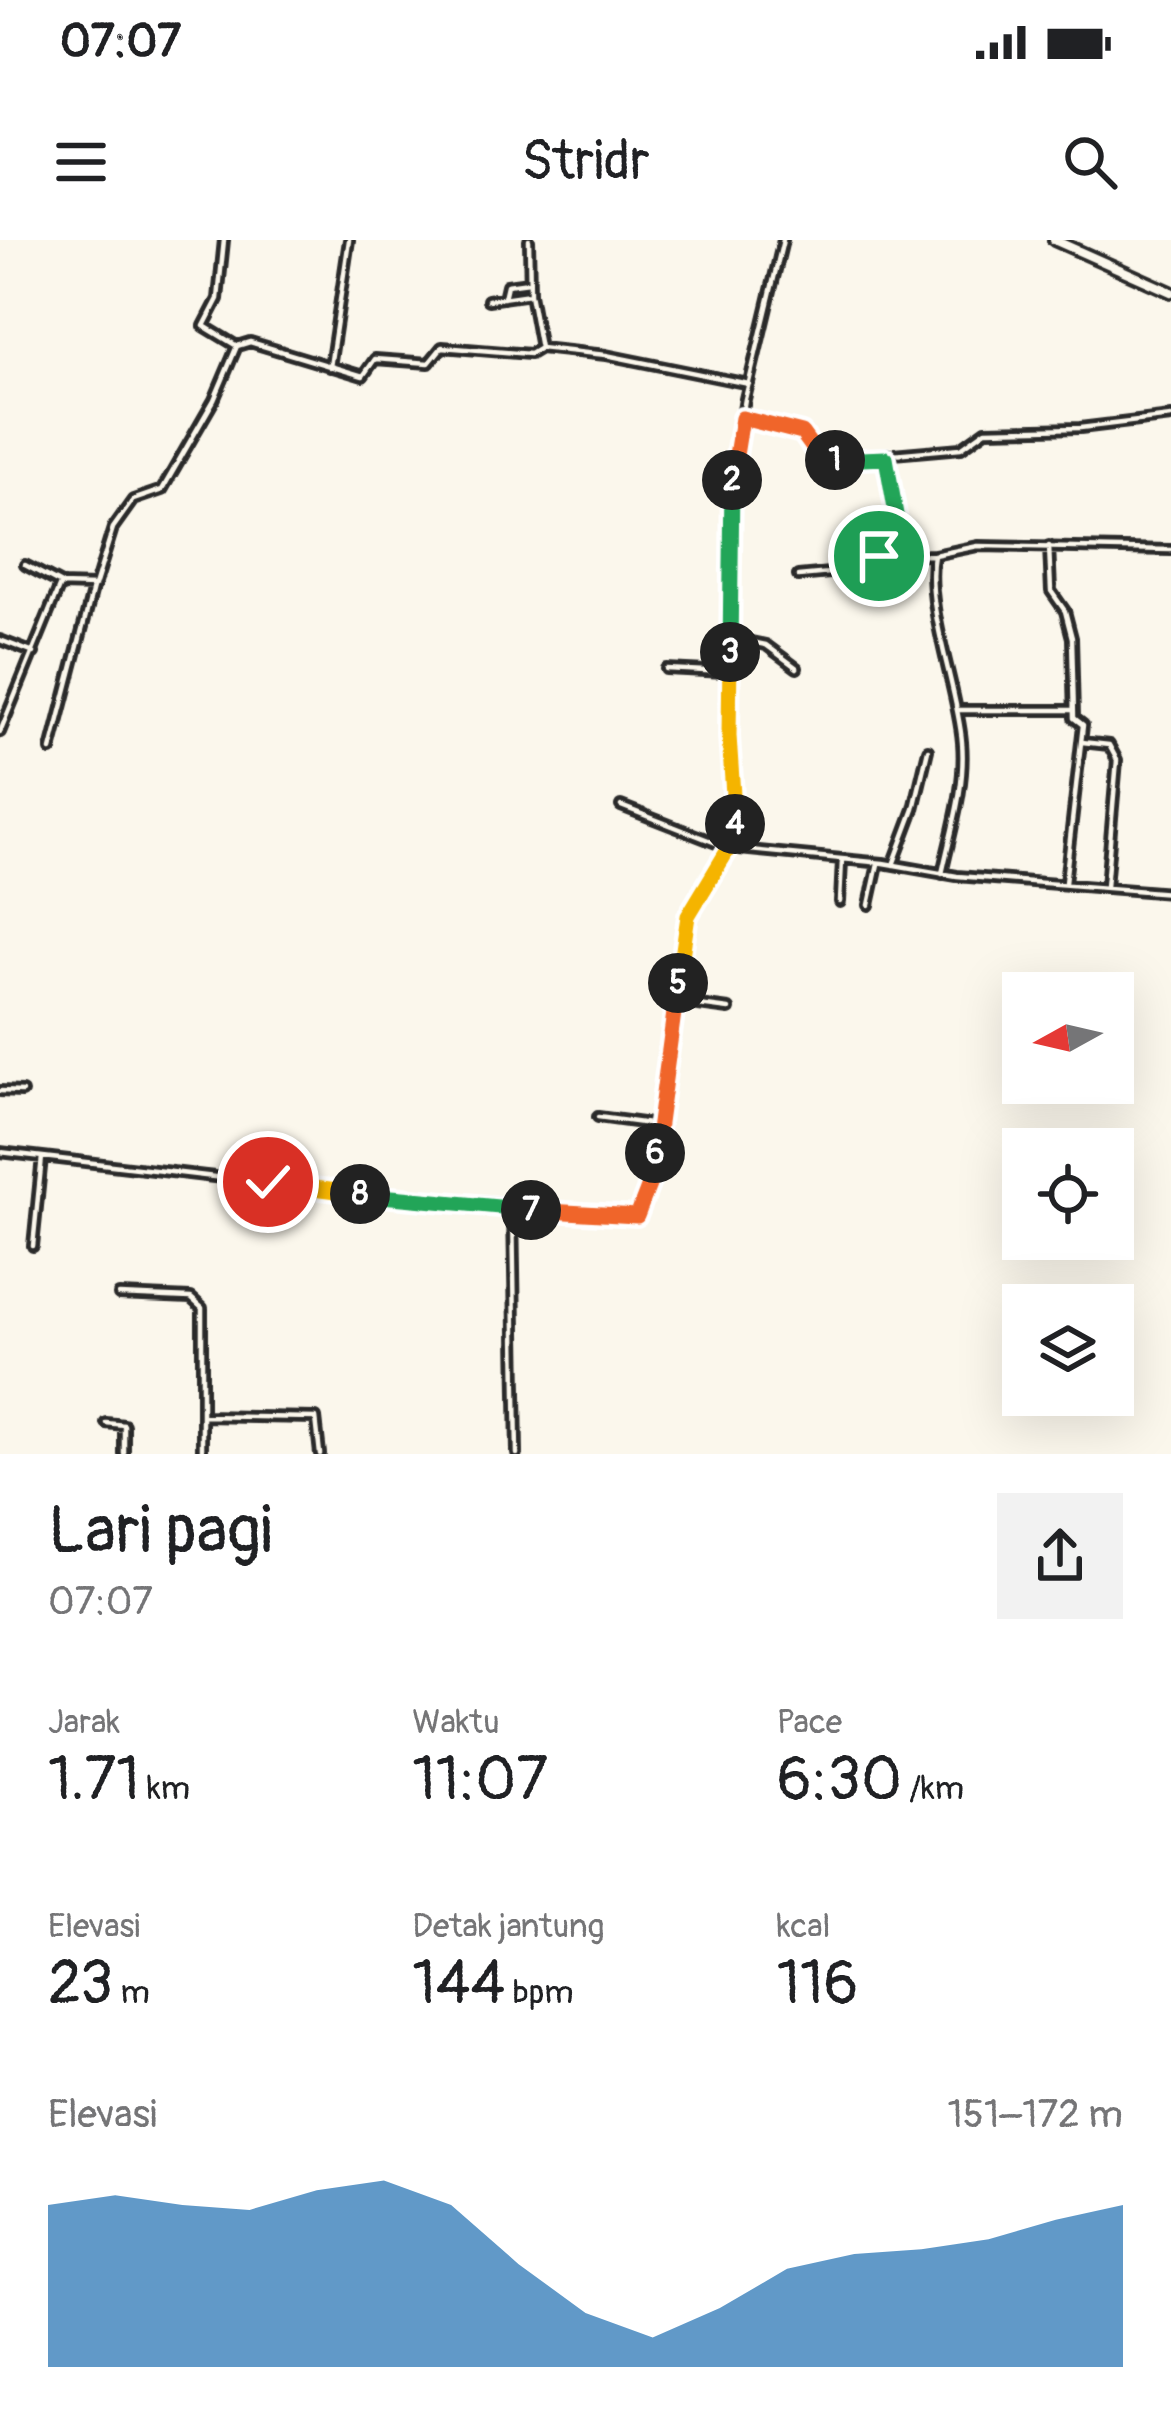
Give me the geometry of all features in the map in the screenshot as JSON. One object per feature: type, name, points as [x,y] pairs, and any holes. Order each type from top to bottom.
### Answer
[{"type":"main road","points":[[1054,240],[1171,292]]},
{"type":"street","points":[[224,240],[218,299],[204,326],[237,346],[250,342],[364,376],[375,359],[429,364],[440,347],[530,354],[540,348],[606,355],[749,384]]},
{"type":"street","points":[[330,368],[349,240]]},
{"type":"street","points":[[529,240],[530,294],[540,348]]},
{"type":"street","points":[[0,1152],[513,1209],[637,1216],[651,1180],[688,916],[729,848],[735,791],[728,672],[730,524],[742,418],[783,240]]},
{"type":"street","points":[[504,298],[507,286],[530,282]]},
{"type":"street","points":[[488,300],[530,294]]},
{"type":"street","points":[[51,750],[113,528],[133,500],[162,490],[214,400],[237,346]]},
{"type":"street","points":[[742,418],[802,433],[820,458],[886,458],[961,448],[986,430],[1080,428],[1171,417]]},
{"type":"street","points":[[886,458],[903,554]]},
{"type":"street","points":[[798,576],[851,571],[879,556],[934,555],[978,546],[1171,550]]},
{"type":"street","points":[[1049,546],[1051,591],[1065,611],[1072,638],[1073,710],[1083,724],[1065,884]]},
{"type":"street","points":[[934,555],[962,778],[942,874]]},
{"type":"street","points":[[25,565],[61,584],[93,588]]},
{"type":"street","points":[[0,732],[61,584]]},
{"type":"street","points":[[732,638],[766,645],[797,668]]},
{"type":"street","points":[[0,640],[34,653]]},
{"type":"street","points":[[666,669],[728,672]]},
{"type":"street","points":[[956,710],[1073,710]]},
{"type":"street","points":[[1082,742],[1108,745],[1117,760],[1106,887]]},
{"type":"street","points":[[893,865],[914,809],[928,750]]},
{"type":"street","points":[[621,806],[729,848],[942,874],[1171,892]]},
{"type":"street","points":[[840,902],[842,860]]},
{"type":"street","points":[[869,905],[878,863]]},
{"type":"street","points":[[676,1002],[729,1009]]},
{"type":"street","points":[[0,1091],[22,1092]]},
{"type":"street","points":[[598,1117],[658,1125]]},
{"type":"street","points":[[33,1246],[43,1157]]},
{"type":"street","points":[[513,1209],[518,1454]]},
{"type":"street","points":[[119,1294],[184,1298],[200,1304],[205,1338],[202,1454]]},
{"type":"street","points":[[202,1416],[316,1418],[320,1454]]},
{"type":"street","points":[[106,1423],[124,1425],[124,1454]]},
{"type":"route","points":[[268,1182],[513,1209],[637,1216],[651,1180],[688,916],[729,848],[734,830],[728,688],[730,524],[732,474],[742,418],[802,433],[820,458],[886,458],[903,554],[879,556]]}]
